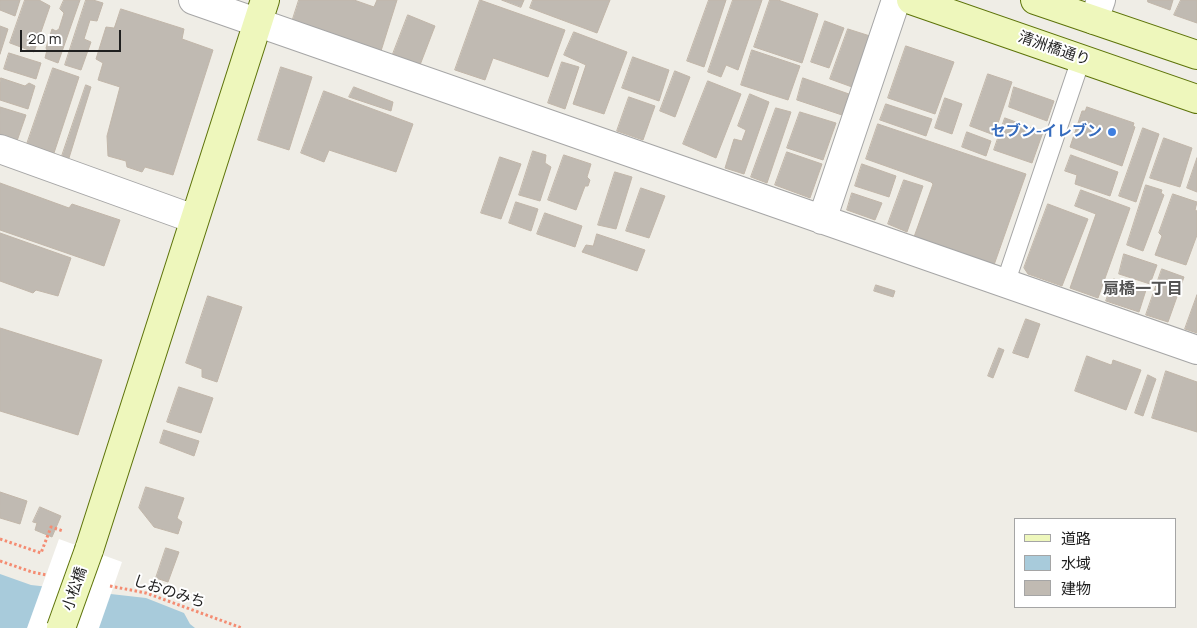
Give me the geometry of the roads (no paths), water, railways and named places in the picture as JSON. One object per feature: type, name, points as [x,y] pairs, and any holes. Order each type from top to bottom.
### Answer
[{"type":"street","points":[[193,0],[261,11],[822,220],[1197,350]]},
{"type":"street","points":[[822,220],[896,0]]},
{"type":"street","name":"清洲橋通り","points":[[911,0],[1197,99]]},
{"type":"street","points":[[1035,0],[1098,10],[1197,56]]},
{"type":"street","name":"小松橋","points":[[61,628],[89,550],[261,11]]},
{"type":"street","points":[[0,149],[194,219]]},
{"type":"lane","points":[[1005,284],[1082,59]]},
{"type":"water","points":[[0,574],[31,585],[146,598],[184,613],[190,624],[195,628],[0,628]]},
{"type":"place","name":"セブン-イレブン","points":[[1112,132]]},
{"type":"district","name":"扇橋一丁目","points":[[1143,290]]}]
